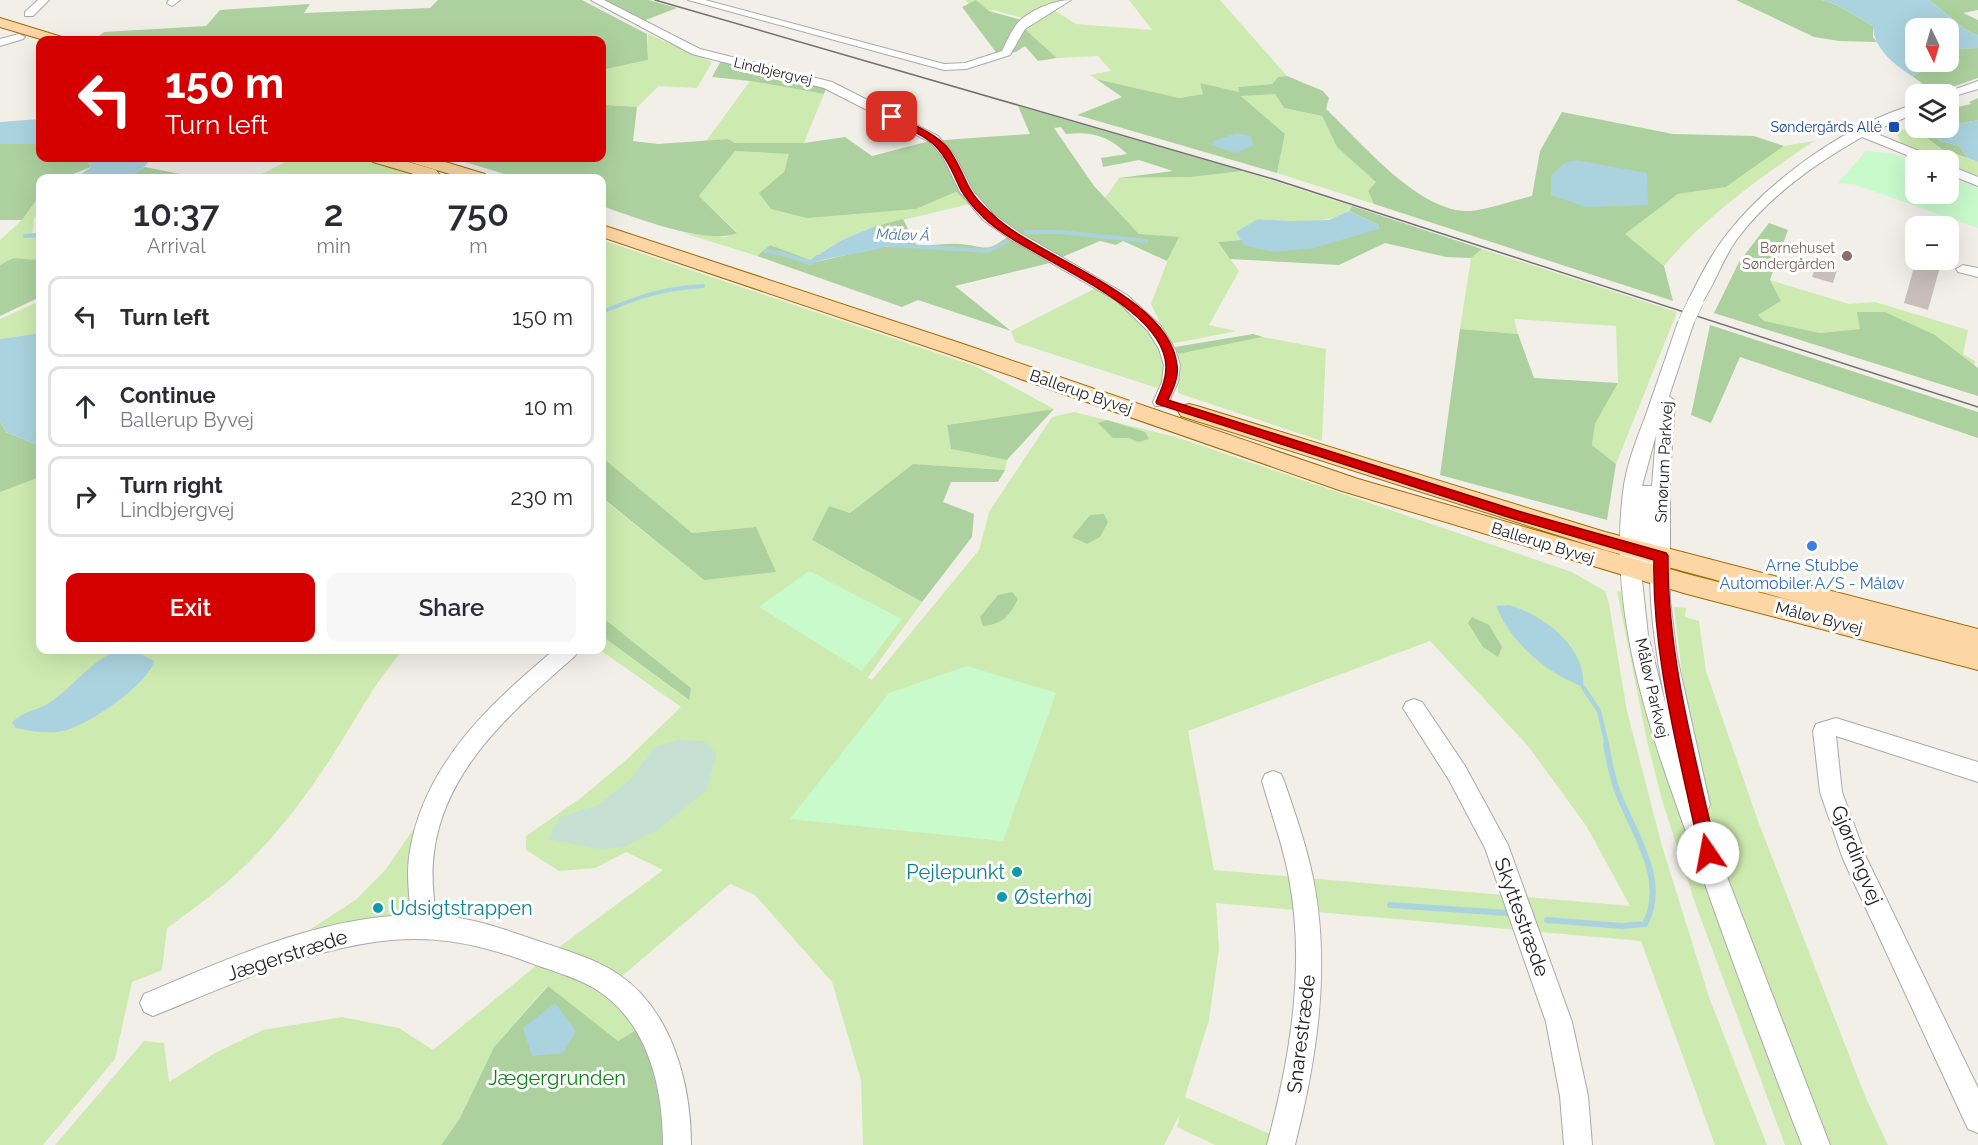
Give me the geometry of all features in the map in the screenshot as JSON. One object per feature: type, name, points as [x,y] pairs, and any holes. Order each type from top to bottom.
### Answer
[{"type":"main road","points":[[0,22],[44,36]]},
{"type":"main road","points":[[0,31],[36,43]]},
{"type":"main road","points":[[392,162],[430,174]]},
{"type":"main road","points":[[429,162],[466,174]]},
{"type":"main road","name":"Ballerup Byvej","points":[[606,220],[1645,560]]},
{"type":"main road","name":"Ballerup Byvej","points":[[606,232],[959,350],[1350,485],[1645,560]]},
{"type":"main road","name":"Måløv Byvej","points":[[1645,560],[1978,640]]},
{"type":"main road","name":"Måløv Byvej","points":[[1645,560],[1978,659]]},
{"type":"street","points":[[29,14],[44,0]]},
{"type":"street","name":"Lindbjergvej","points":[[596,0],[696,52],[828,85],[934,140],[949,156],[967,192],[988,217],[1015,236],[1122,298],[1154,328],[1167,349],[1172,365],[1170,382],[1161,402]]},
{"type":"street","points":[[693,0],[933,64],[956,68],[1006,53],[1020,27],[1028,20],[1066,0]]},
{"type":"street","points":[[0,43],[19,37]]},
{"type":"street","points":[[1959,92],[1975,87]]},
{"type":"street","name":"Smørum Parkvej","points":[[1645,560],[1633,487],[1641,452],[1686,322],[1715,263],[1737,232],[1769,196],[1800,171],[1861,132],[1905,113]]},
{"type":"street","points":[[1861,132],[1905,150]]},
{"type":"street","points":[[1959,173],[1978,181]]},
{"type":"street","name":"Smørum Parkvej","points":[[1645,560],[1662,464],[1671,367]]},
{"type":"street","name":"Måløv Parkvej","points":[[1645,560],[1641,643],[1655,709],[1668,752],[1759,1004],[1816,1145]]},
{"type":"street","name":"Måløv Parkvej","points":[[1645,560],[1713,873]]},
{"type":"street","points":[[425,927],[420,879],[422,848],[432,814],[448,778],[470,742],[506,703],[563,654]]},
{"type":"street","name":"Skyttestræde","points":[[1414,708],[1457,773],[1496,845],[1559,1022],[1574,1096],[1578,1145]]},
{"type":"street","name":"Gjørdingvej","points":[[1978,772],[1836,727],[1824,731],[1831,792],[1855,859],[1978,1119]]},
{"type":"street","name":"Snarestræde","points":[[1273,781],[1293,843],[1305,906],[1309,965],[1306,1020],[1296,1091],[1281,1145]]},
{"type":"street","name":"Jægerstræde","points":[[153,1003],[279,953],[357,933],[425,927],[478,933],[579,967],[617,989],[647,1024],[668,1067],[679,1123],[677,1145]]},
{"type":"green space","points":[[438,0],[582,0],[647,34],[648,60],[606,69],[606,36],[99,36],[104,32],[206,26],[220,10],[310,4],[304,13],[430,8]]},
{"type":"green space","points":[[603,0],[649,0],[677,8],[643,21]]},
{"type":"green space","points":[[965,0],[1062,0],[1026,19],[993,10],[989,11],[976,1],[970,5]]},
{"type":"green space","points":[[976,0],[989,11],[1025,21],[1018,28],[1026,30],[1057,58],[1038,61],[1025,46],[1016,52],[998,55],[962,7]]},
{"type":"green space","points":[[1129,0],[1220,0],[1287,76],[1278,77],[1272,84],[1238,87],[1239,93],[1200,83],[1204,94],[1178,98],[1096,79],[1090,75],[1111,71],[1098,56],[1057,58],[1026,30],[1030,21],[1054,10],[1076,24],[1152,30]]},
{"type":"green space","points":[[1736,0],[1822,0],[1837,5],[1873,26],[1873,37],[1877,42],[1839,41],[1814,37]]},
{"type":"green space","points":[[1929,0],[1978,0],[1978,10],[1963,13],[1978,20],[1978,36],[1959,24],[1959,18],[1951,18]]},
{"type":"green space","points":[[648,34],[712,62],[697,88],[659,86],[637,107],[607,105],[606,69],[648,60]]},
{"type":"green space","points":[[1978,48],[1978,78],[1959,85],[1923,84],[1912,76],[1921,72],[1959,72],[1959,49]]},
{"type":"green space","points":[[721,61],[827,86],[824,94],[712,77]]},
{"type":"green space","points":[[1287,76],[1323,91],[1329,98],[1326,109],[1372,155],[1408,186],[1427,199],[1446,207],[1465,211],[1489,208],[1532,196],[1540,151],[1562,112],[1673,134],[1754,136],[1784,146],[1726,187],[1678,194],[1625,234],[1664,266],[1673,301],[1374,204],[1368,191],[1376,182],[1337,147],[1322,116],[1284,108],[1275,94],[1241,96],[1285,134],[1277,173],[1077,115],[1122,97],[1096,79],[1179,98],[1203,94],[1200,83],[1239,92],[1238,87],[1272,84],[1278,77]]},
{"type":"green space","points":[[750,81],[824,94],[804,143],[735,143],[728,139],[706,141]]},
{"type":"green space","points":[[1275,94],[1284,108],[1322,116],[1337,147],[1377,182],[1368,191],[1374,204],[1277,173],[1285,134],[1240,95]]},
{"type":"green space","points":[[1978,98],[1978,120],[1959,123],[1959,107],[1971,104],[1969,102]]},
{"type":"green space","points":[[606,103],[607,105],[637,107],[633,141],[658,144],[728,139],[735,143],[804,143],[845,137],[872,156],[930,141],[1030,134],[1018,106],[1243,171],[1191,177],[1119,178],[1173,171],[1139,160],[1103,167],[1101,158],[1127,154],[1099,136],[1084,133],[1066,134],[1061,127],[1054,128],[1094,186],[1139,234],[1179,237],[1167,261],[1123,241],[1116,245],[1100,241],[1046,264],[955,286],[1011,331],[918,300],[902,307],[757,256],[770,245],[816,262],[880,247],[895,246],[900,242],[905,230],[899,227],[873,227],[903,219],[917,246],[955,244],[990,247],[1009,236],[986,220],[956,192],[916,209],[807,218],[771,209],[759,193],[784,172],[789,154],[735,151],[699,196],[737,233],[708,236],[651,223],[606,207],[606,174],[504,174],[465,162],[606,162]]},
{"type":"green space","points":[[1905,129],[1905,138],[1927,138],[1943,150],[1915,150],[1902,145],[1897,133]]},
{"type":"green space","points":[[1927,138],[1936,138],[1959,146],[1968,158],[1959,155],[1959,150],[1943,150]]},
{"type":"green space","points":[[1814,141],[1754,183],[1716,214],[1697,230],[1664,266],[1624,234],[1678,194],[1726,187],[1784,146]]},
{"type":"green space","points":[[0,144],[36,144],[36,162],[88,162],[91,167],[73,174],[36,174],[36,201],[22,220],[0,220]]},
{"type":"green space","points":[[735,151],[790,154],[771,209],[807,217],[916,209],[956,192],[970,204],[873,227],[842,240],[810,260],[770,245],[757,256],[683,233],[726,237],[737,232],[699,196]]},
{"type":"green space","points":[[1866,151],[1891,153],[1905,158],[1905,202],[1853,184],[1838,183]]},
{"type":"green space","points":[[1959,155],[1978,162],[1978,176],[1959,168]]},
{"type":"green space","points":[[285,162],[372,162],[410,174],[262,174]]},
{"type":"green space","points":[[145,167],[180,174],[135,174]]},
{"type":"green space","points":[[1243,171],[1352,206],[1345,213],[1322,220],[1258,219],[1241,240],[1218,242],[1239,271],[1209,325],[1237,331],[1170,344],[1151,304],[1174,244],[1139,234],[1105,198],[1119,178],[1191,177]]},
{"type":"green space","points":[[1959,179],[1978,188],[1978,228],[1959,221],[1959,216],[1944,216],[1910,204],[1959,204]]},
{"type":"green space","points":[[36,201],[32,237],[36,237],[36,260],[13,258],[0,265],[0,240],[22,220]]},
{"type":"green space","points":[[1352,206],[1482,249],[1471,258],[1446,257],[1385,243],[1339,265],[1230,259],[1218,242],[1241,240],[1313,248],[1379,225],[1349,211]]},
{"type":"green space","points":[[1769,223],[1788,230],[1770,280],[1781,301],[1758,315],[1764,321],[1820,333],[1860,329],[1857,312],[1885,312],[1935,335],[1978,368],[1978,396],[1714,313],[1739,262]]},
{"type":"green space","points":[[606,241],[975,366],[1054,409],[947,425],[951,449],[1007,460],[1005,470],[913,464],[850,513],[829,507],[813,541],[922,602],[868,677],[872,680],[979,550],[989,512],[1052,417],[1074,412],[1176,437],[1572,572],[1605,591],[1627,711],[1662,846],[1710,1000],[1767,1145],[1715,1145],[1641,941],[1216,903],[1219,949],[1209,1020],[1185,1097],[1270,1134],[1266,1145],[1215,1145],[1177,1127],[1180,1114],[1164,1145],[863,1145],[861,1080],[832,982],[755,895],[730,884],[621,977],[558,948],[663,870],[626,852],[595,868],[559,871],[526,850],[526,836],[582,797],[625,761],[681,707],[606,654],[606,639],[688,700],[691,688],[606,620],[606,501],[704,580],[755,527],[692,533],[606,460]],"holes":[[[1430,641],[1528,746],[1587,827],[1630,906],[1214,870],[1188,731]]]},
{"type":"green space","points":[[1482,249],[1677,312],[1616,464],[1592,445],[1595,424],[1618,383],[1616,326],[1514,319],[1518,334],[1460,329],[1471,258]]},
{"type":"green space","points":[[13,258],[36,260],[36,299],[0,316],[0,265]]},
{"type":"green space","points":[[1770,280],[1849,304],[1875,302],[1968,330],[1963,354],[1975,361],[1974,366],[1935,335],[1861,329],[1820,333],[1764,322],[1757,315],[1781,301]]},
{"type":"green space","points":[[1096,288],[1118,300],[1130,310],[1157,342],[1165,366],[1164,377],[1157,388],[1015,342],[1011,331]]},
{"type":"green space","points":[[36,303],[36,334],[0,339],[0,319]]},
{"type":"green space","points":[[1710,325],[1978,412],[1978,438],[1740,357],[1711,423],[1691,415]]},
{"type":"green space","points":[[1460,329],[1518,334],[1534,378],[1618,383],[1595,424],[1592,445],[1616,464],[1607,520],[1440,475]]},
{"type":"green space","points":[[1253,334],[1263,337],[1178,354],[1175,347]]},
{"type":"green space","points":[[1263,337],[1326,349],[1322,441],[1178,393],[1178,354]]},
{"type":"green space","points":[[1054,409],[1007,460],[951,449],[947,425]]},
{"type":"green space","points":[[0,420],[6,432],[36,444],[36,478],[0,492]]},
{"type":"green space","points":[[1107,420],[1145,432],[1149,439],[1139,442],[1129,438],[1113,438],[1098,423]]},
{"type":"green space","points":[[606,460],[692,533],[756,527],[776,572],[704,580],[606,501]]},
{"type":"green space","points":[[913,464],[1005,470],[998,482],[951,482],[943,502],[974,514],[972,537],[922,602],[812,540],[829,506],[850,513]]},
{"type":"green space","points":[[36,478],[36,654],[400,654],[373,690],[317,779],[263,848],[232,878],[167,928],[162,970],[132,982],[115,1059],[43,1145],[0,1145],[0,492]]},
{"type":"green space","points":[[1104,514],[1108,522],[1100,537],[1087,544],[1072,537],[1090,515]]},
{"type":"green space","points":[[809,571],[902,619],[862,671],[759,607]]},
{"type":"green space","points":[[1617,591],[1621,592],[1671,782],[1723,936],[1804,1145],[1785,1145],[1695,903],[1662,800],[1647,741]]},
{"type":"green space","points":[[1012,592],[1018,599],[1012,610],[1000,621],[983,626],[980,617],[998,595]]},
{"type":"green space","points":[[1674,607],[1686,608],[1685,617],[1699,621],[1706,671],[1758,821],[1865,1096],[1888,1145],[1829,1145],[1778,1019],[1730,891],[1705,804],[1690,731]]},
{"type":"green space","points":[[1472,617],[1489,625],[1502,647],[1498,657],[1483,647],[1468,623]]},
{"type":"green space","points":[[606,620],[691,688],[689,700],[606,639]]},
{"type":"green space","points":[[967,666],[1056,693],[1003,841],[790,819],[889,693]]},
{"type":"green space","points":[[678,740],[704,741],[717,754],[706,791],[657,830],[624,847],[600,849],[548,839],[560,817],[598,805],[632,778],[654,747]]},
{"type":"green space","points":[[417,824],[408,907],[398,917],[297,938],[357,899],[386,869]]},
{"type":"green space","points":[[543,960],[595,984],[638,1029],[618,1042],[547,986],[494,1047],[460,1118],[441,1145],[55,1145],[144,1041],[164,1043],[169,1082],[215,1053],[263,1030],[342,1017],[399,1028],[433,1050]]},
{"type":"green space","name":"Jægergrunden","points":[[548,986],[618,1041],[638,1029],[660,1078],[669,1145],[441,1145],[460,1118],[494,1047]]},
{"type":"water","points":[[1822,0],[1929,0],[1951,18],[1905,18],[1905,71],[1881,48],[1873,26],[1837,5]]},
{"type":"water","points":[[1959,24],[1978,36],[1978,48],[1959,49]]},
{"type":"water","points":[[1906,72],[1921,72],[1912,76]]},
{"type":"water","points":[[36,119],[36,144],[0,144],[0,122]]},
{"type":"water","points":[[1978,120],[1978,162],[1968,158],[1959,146],[1936,138],[1959,138],[1959,123]]},
{"type":"water","points":[[1237,133],[1250,136],[1254,145],[1235,153],[1212,145],[1213,141]]},
{"type":"water","points":[[1575,160],[1647,173],[1648,205],[1586,207],[1551,195],[1551,176],[1563,164]]},
{"type":"water","points":[[88,162],[148,162],[136,174],[81,174],[91,167]]},
{"type":"water","points":[[1349,211],[1379,225],[1379,229],[1313,248],[1273,252],[1244,245],[1236,232],[1258,219],[1329,220]]},
{"type":"water","points":[[873,227],[899,227],[906,230],[906,238],[875,250],[816,262],[810,260],[842,240]]},
{"type":"water","points":[[36,334],[36,444],[6,432],[0,420],[0,339]]},
{"type":"water","points":[[1509,605],[1535,616],[1560,635],[1570,646],[1578,659],[1583,687],[1556,674],[1520,644],[1496,606]]},
{"type":"water","points":[[109,654],[141,654],[154,661],[141,681],[129,692],[101,713],[74,728],[45,732],[16,728],[12,723],[20,716],[58,697],[99,660]]},
{"type":"water","points":[[555,1003],[576,1031],[563,1053],[532,1056],[523,1028]]},
{"type":"building","points":[[1817,264],[1837,270],[1833,283],[1812,277]]},
{"type":"building","points":[[1913,270],[1939,270],[1928,310],[1904,303]]},
{"type":"waterway","name":"Måløv Å","points":[[1026,232],[1060,232],[1146,241]]},
{"type":"waterway","name":"Måløv Å","points":[[25,236],[36,235]]},
{"type":"waterway","name":"Måløv Å","points":[[890,245],[987,251],[1007,242]]},
{"type":"waterway","name":"Måløv Å","points":[[765,251],[780,253],[811,263],[817,257]]},
{"type":"waterway","name":"Måløv Å","points":[[606,310],[651,294],[703,286]]},
{"type":"waterway","points":[[1583,687],[1599,711],[1607,745]]},
{"type":"waterway","points":[[1547,920],[1622,926],[1645,924],[1651,907],[1653,891],[1651,874],[1640,841],[1616,787],[1606,744]]},
{"type":"waterway","points":[[1390,905],[1507,913]]},
{"type":"tram line","points":[[655,0],[1273,179],[1978,407]]},
{"type":"place","name":"Søndergårds Allé","points":[[1894,127]]},
{"type":"place","name":"Børnehuset Søndergården","points":[[1847,256]]},
{"type":"place","name":"Arne Stubbe Automobiler A/S - Måløv","points":[[1812,546]]},
{"type":"place","name":"Pejlepunkt","points":[[1017,872]]},
{"type":"place","name":"Østerhøj","points":[[1002,897]]},
{"type":"place","name":"Udsigtstrappen","points":[[378,908]]},
{"type":"route","points":[[892,117],[934,140],[942,147],[967,192],[988,217],[1015,236],[1122,298],[1154,328],[1167,349],[1172,365],[1170,382],[1161,402],[1515,515],[1661,556],[1660,600],[1667,657],[1708,853]]}]
